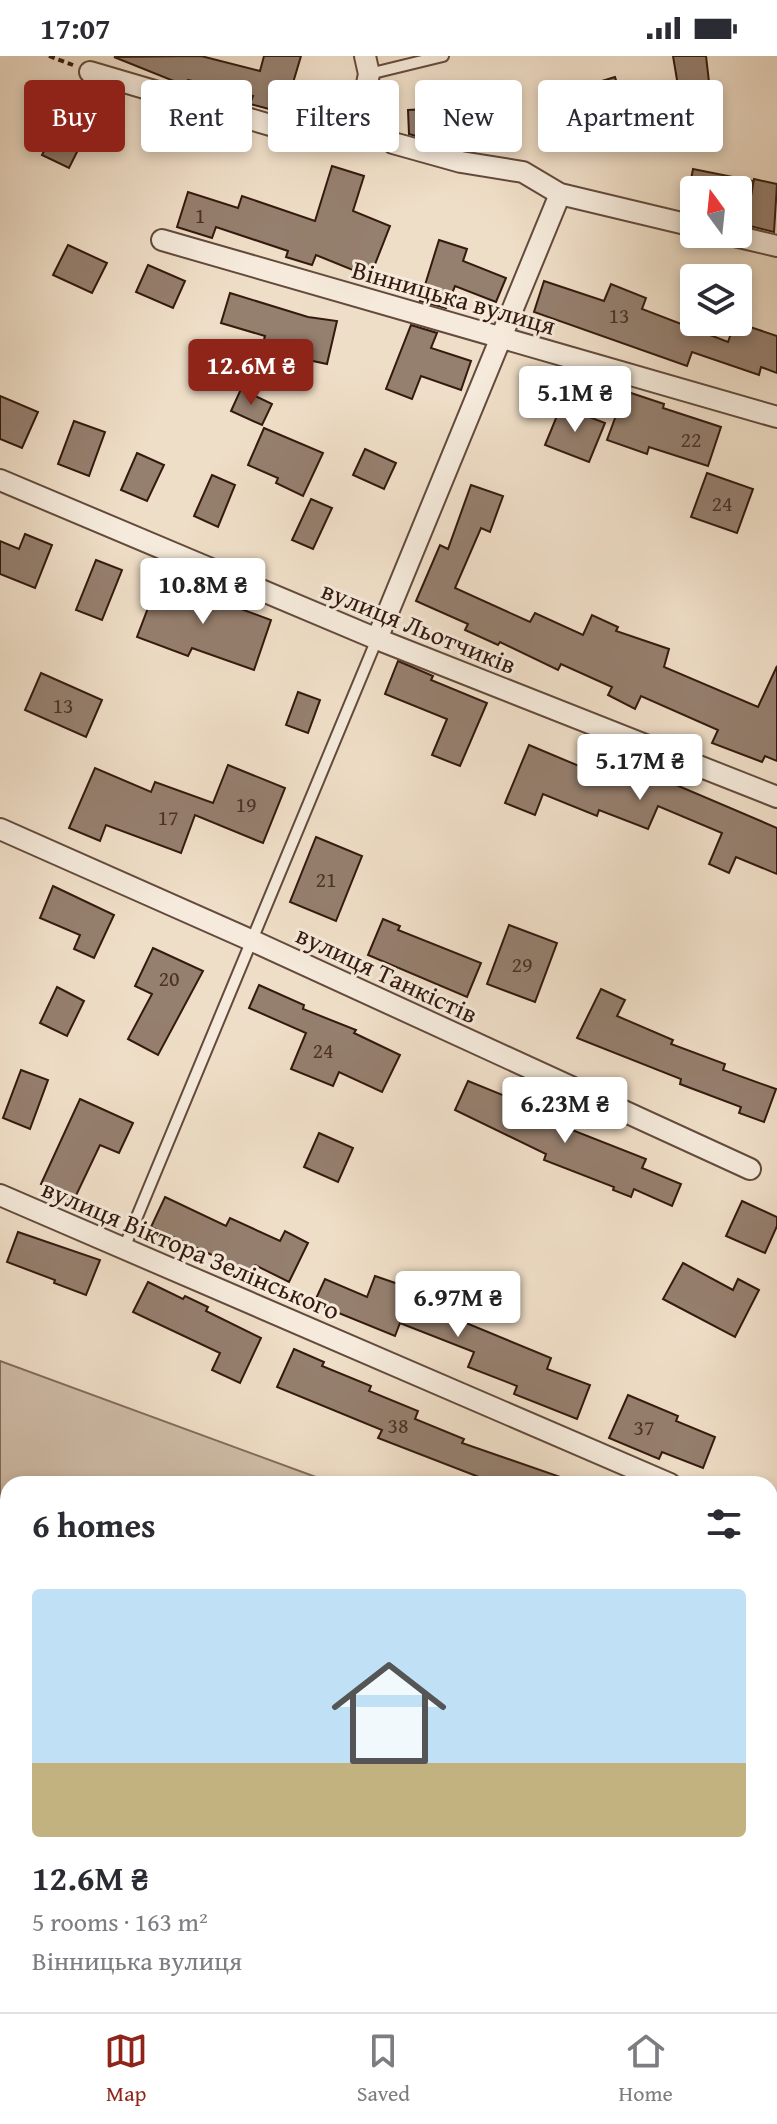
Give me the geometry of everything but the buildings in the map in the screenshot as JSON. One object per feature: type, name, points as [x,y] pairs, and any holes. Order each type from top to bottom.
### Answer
[{"type":"street","points":[[90,72],[268,124]]},
{"type":"street","points":[[399,145],[461,162],[523,172],[560,194],[680,223]]},
{"type":"street","points":[[377,639],[560,194]]},
{"type":"street","name":"Вінницька вулиця","points":[[162,240],[777,417]]},
{"type":"street","points":[[752,240],[777,246]]},
{"type":"street","name":"вулиця Льотчиків","points":[[0,480],[377,639],[777,797]]},
{"type":"street","name":"вулиця Танкістів","points":[[0,829],[253,941],[750,1169]]},
{"type":"street","name":"вулиця Віктора Зелінського","points":[[0,1195],[651,1476]]},
{"type":"lane","points":[[367,65],[443,56]]},
{"type":"lane","points":[[124,1248],[377,639]]},
{"type":"shaded area","points":[[0,1361],[313,1476],[0,1476]]}]
